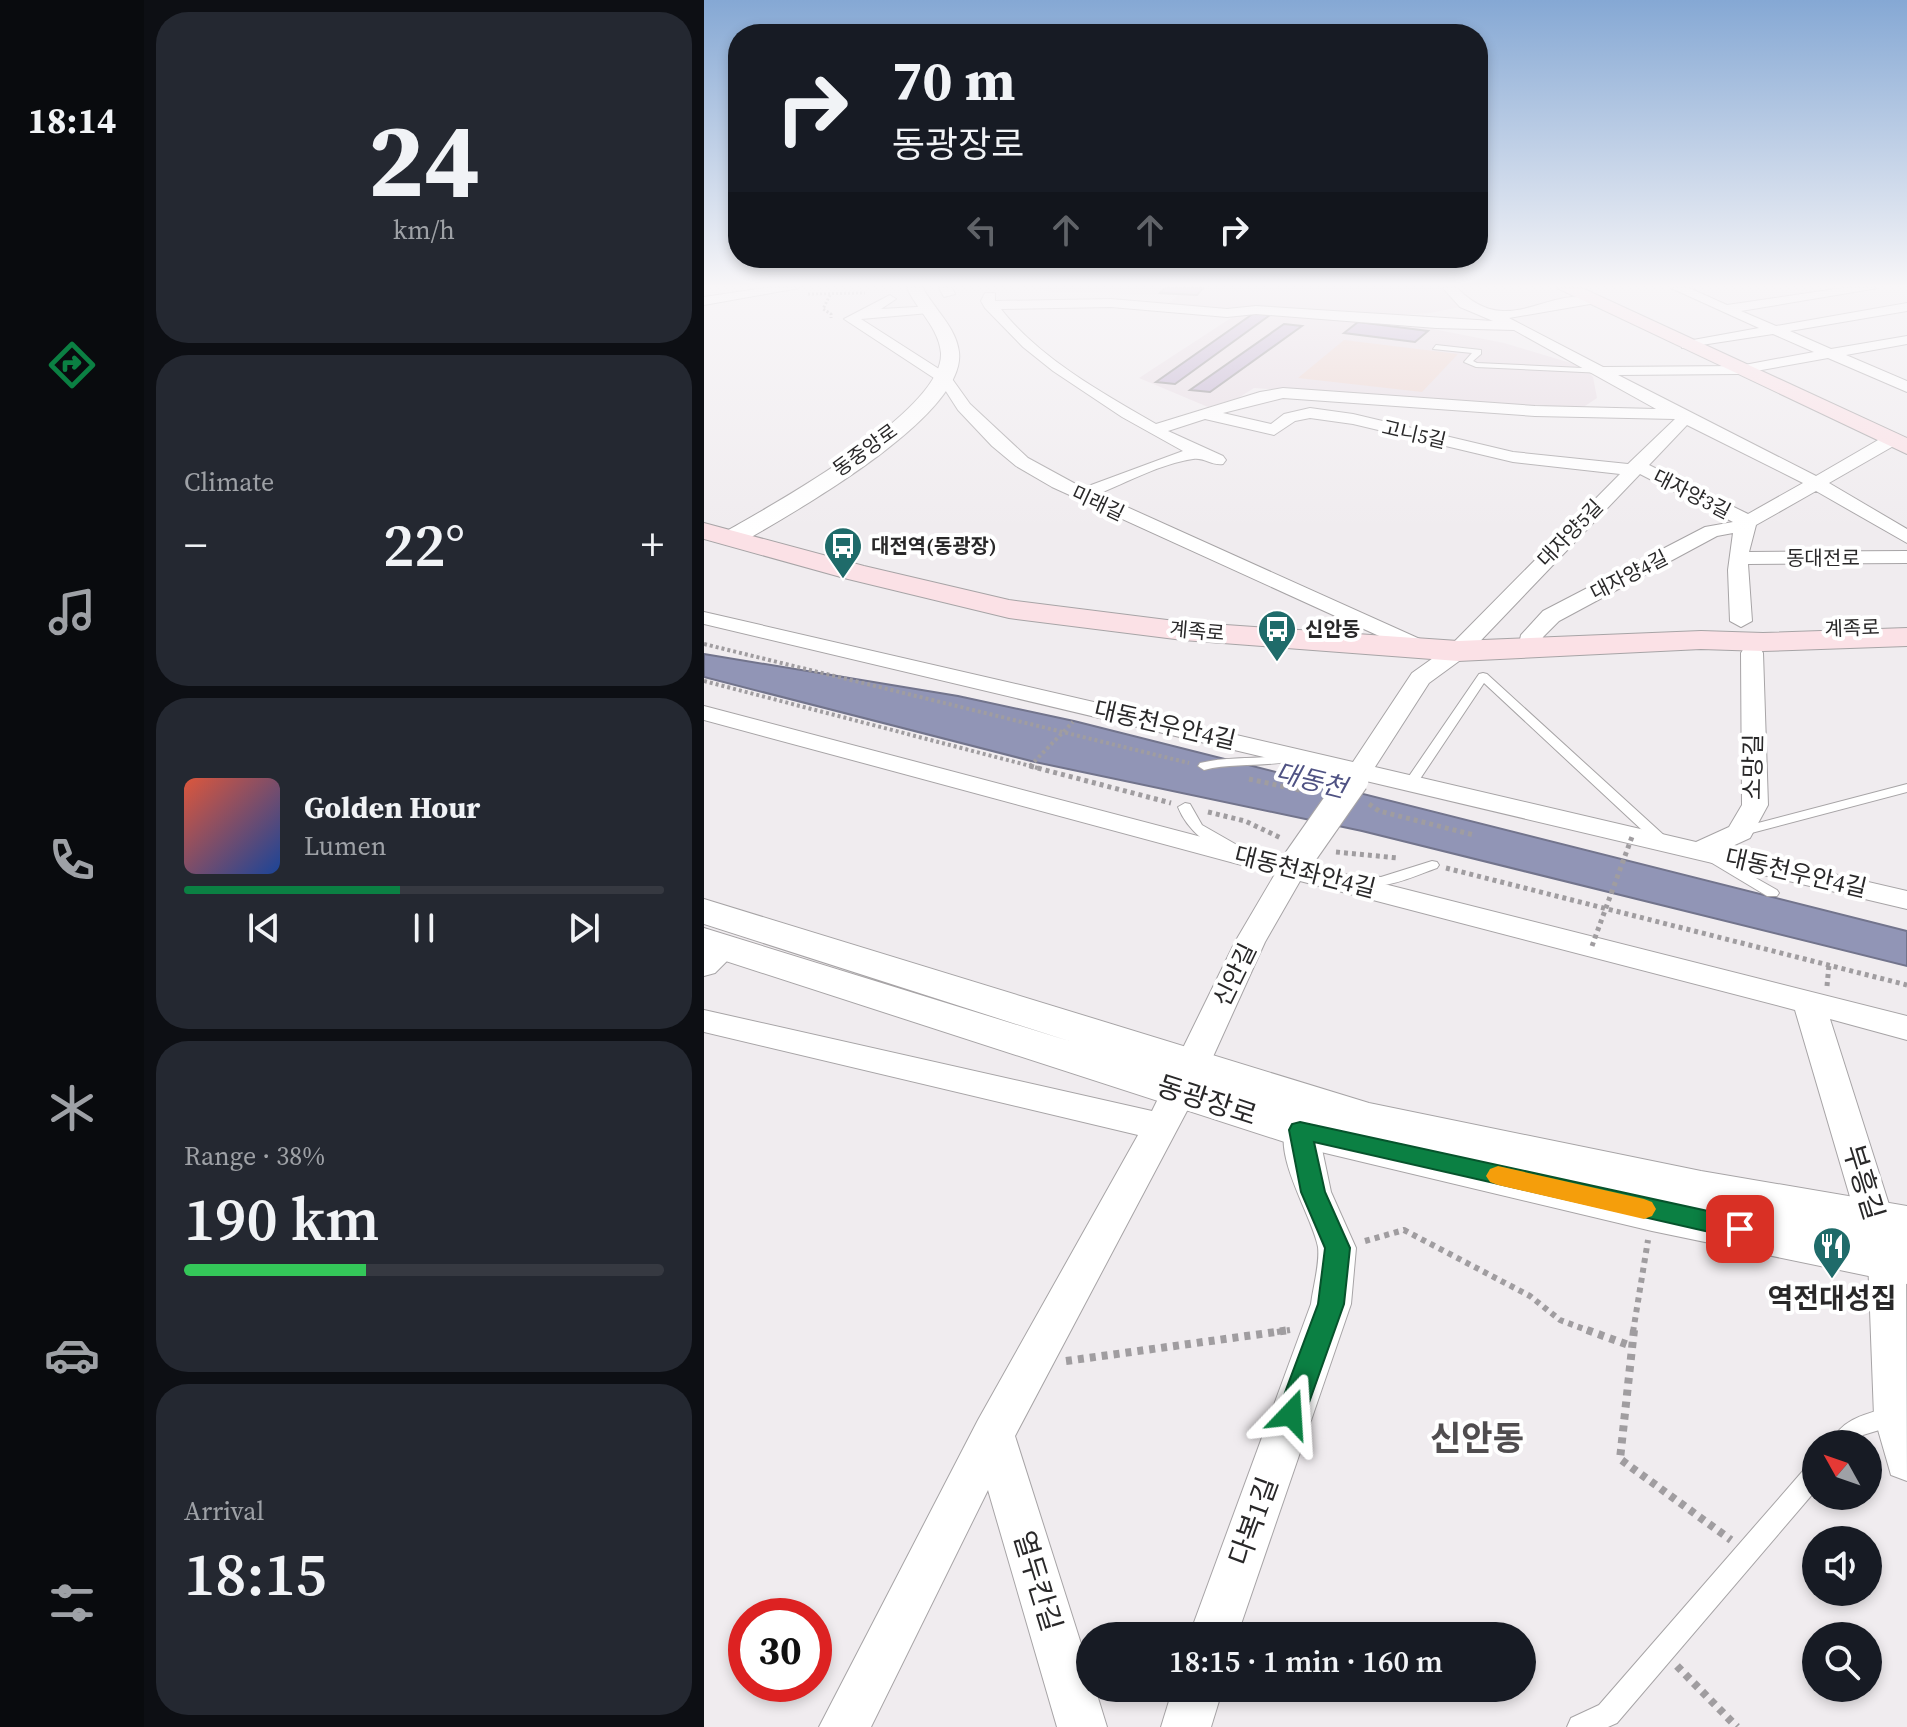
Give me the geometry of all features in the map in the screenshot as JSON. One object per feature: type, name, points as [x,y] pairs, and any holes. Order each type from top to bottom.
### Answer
[{"type":"main road","points":[[1736,369],[1871,430],[1902,437]]},
{"type":"main road","points":[[704,553],[718,534]]},
{"type":"main road","name":"계족로","points":[[718,534],[1009,609],[1183,631],[1458,651],[1701,640],[1763,642],[1907,637]]},
{"type":"main road","points":[[1701,640],[1741,621],[1907,616]]},
{"type":"main road","name":"계족로","points":[[1701,640],[1758,632],[1907,626]]},
{"type":"main road","points":[[1701,640],[1752,653],[1907,651]]},
{"type":"street","name":"미래길","points":[[928,369],[945,379],[964,407],[1022,462],[1080,495],[1423,649]]},
{"type":"street","points":[[945,379],[947,369]]},
{"type":"street","points":[[1061,369],[1095,393],[1196,453],[1217,460]]},
{"type":"street","points":[[1598,369],[1681,416],[1814,482],[1907,537]]},
{"type":"street","points":[[1603,371],[1746,369]]},
{"type":"street","points":[[1864,369],[1907,387]]},
{"type":"street","points":[[1876,374],[1904,369]]},
{"type":"street","points":[[1603,371],[1612,413],[1638,445],[1681,416]]},
{"type":"street","name":"동중앙로","points":[[718,534],[880,442],[929,401],[945,379]]},
{"type":"street","points":[[1156,429],[1265,395],[1283,393],[1535,411],[1612,413]]},
{"type":"street","name":"고니5길","points":[[1203,414],[1274,430],[1290,417],[1310,413],[1353,419],[1513,457],[1638,445]]},
{"type":"street","name":"대자양5길","points":[[1458,651],[1638,445],[1681,416]]},
{"type":"street","points":[[1741,621],[1740,558],[1747,524],[1814,482],[1902,437]]},
{"type":"street","name":"대자양3길","points":[[1638,445],[1747,524]]},
{"type":"street","points":[[1080,495],[1165,461],[1196,453]]},
{"type":"street","name":"대자양4길","points":[[1529,649],[1532,635],[1551,616],[1712,531],[1747,524]]},
{"type":"street","name":"동대전로","points":[[1740,558],[1907,557]]},
{"type":"street","name":"대동천우안4길","points":[[707,626],[1298,756],[1359,784],[1411,782],[1907,900]]},
{"type":"street","points":[[1359,784],[1420,678],[1458,651]]},
{"type":"street","name":"소망길","points":[[1702,851],[1740,832],[1755,805],[1752,653]]},
{"type":"street","name":"대동천좌안4길","points":[[704,713],[1246,858],[1291,857],[1592,946],[1819,993],[1907,1028]]},
{"type":"street","name":"신안길","points":[[844,1727],[993,1434],[1178,1094],[1291,857],[1359,784]]},
{"type":"street","name":"동광장로","points":[[710,936],[1178,1094],[1300,1130],[1652,1211],[1894,1241]]},
{"type":"street","name":"부흥길","points":[[1819,993],[1894,1241],[1895,1416],[1907,1460]]},
{"type":"street","points":[[704,1021],[1178,1094]]},
{"type":"street","name":"동광장로","points":[[1178,1094],[1369,1120],[1701,1190],[1894,1241]]},
{"type":"street","name":"다복1길","points":[[1218,1622],[1331,1304],[1337,1248],[1313,1192],[1300,1130]]},
{"type":"street","name":"열두칸길","points":[[993,1434],[1082,1727]]},
{"type":"street","points":[[1186,1727],[1194,1702]]},
{"type":"lane","points":[[1552,369],[1603,371]]},
{"type":"lane","points":[[1411,782],[1483,676],[1662,841]]},
{"type":"lane","points":[[1204,766],[1238,759],[1276,763],[1298,756]]},
{"type":"lane","points":[[1740,832],[1907,788]]},
{"type":"lane","points":[[1185,807],[1199,832],[1246,858]]},
{"type":"lane","points":[[1702,851],[1772,893]]},
{"type":"lane","points":[[1291,857],[1382,882],[1432,865]]},
{"type":"lane","points":[[1853,1430],[1895,1416]]},
{"type":"lane","points":[[1580,1727],[1608,1714],[1802,1489]]},
{"type":"path","points":[[707,626],[1065,731],[1301,793],[1326,794]]},
{"type":"path","points":[[704,681],[1245,821],[1291,857]]},
{"type":"path","points":[[1030,767],[1074,721]]},
{"type":"path","points":[[1359,784],[1379,811],[1474,835]]},
{"type":"path","points":[[1592,946],[1633,834]]},
{"type":"path","points":[[1332,852],[1396,857],[1432,865],[1907,985]]},
{"type":"path","points":[[1819,993],[1829,965]]},
{"type":"path","points":[[1652,1211],[1631,1346],[1620,1459],[1748,1552]]},
{"type":"path","points":[[1337,1248],[1404,1230],[1530,1296],[1560,1320],[1631,1346]]},
{"type":"path","points":[[1033,1365],[1323,1326]]},
{"type":"path","points":[[1663,1650],[1737,1727]]},
{"type":"shaded area","points":[[1153,369],[1585,369],[1593,377],[1597,398],[1585,406],[1535,406],[1254,388],[1238,398],[1208,407],[1139,378]]},
{"type":"shaded area","points":[[1309,369],[1444,369],[1422,392],[1298,378]]},
{"type":"water","points":[[704,654],[958,696],[1074,721],[1907,931],[1907,966],[1362,831],[1035,762],[704,677]]},
{"type":"building","points":[[1175,369],[1196,369],[1175,384],[1156,382]]},
{"type":"building","points":[[1220,369],[1243,369],[1210,392],[1190,390]]},
{"type":"slow traffic","points":[[1498,1176],[1644,1209]]},
{"type":"place","name":"대전역(동광장)","points":[[843,580]]},
{"type":"place","name":"신안동","points":[[1277,663]]},
{"type":"place","name":"역전대성집","points":[[1832,1280]]},
{"type":"district","name":"신안동","points":[[1477,1438]]},
{"type":"route","points":[[1291,1414],[1331,1304],[1337,1248],[1313,1192],[1300,1130],[1740,1229]]},
{"type":"water label","name":"대동천","points":[[1311,780]]}]
